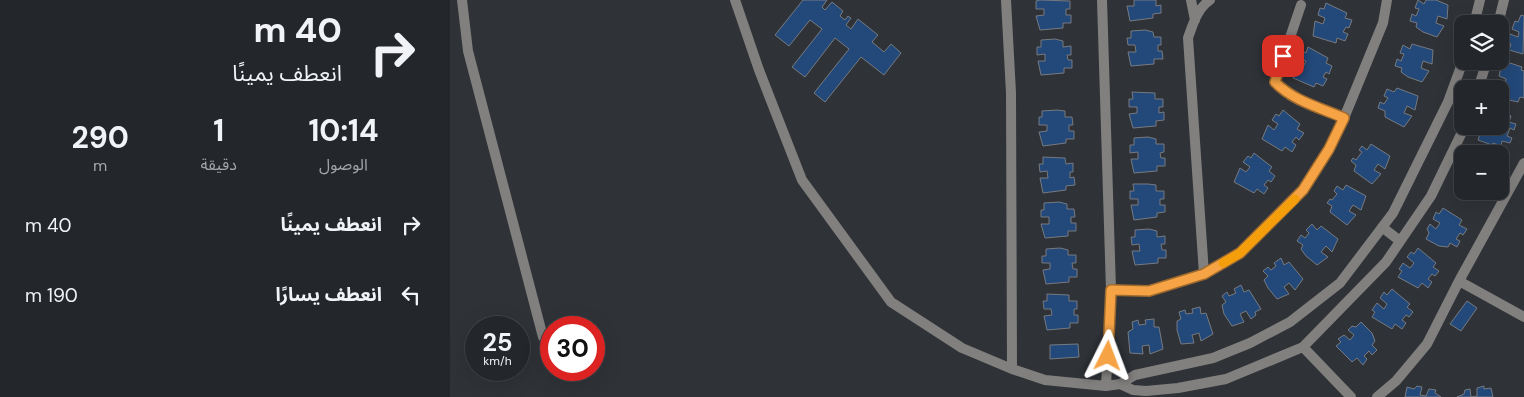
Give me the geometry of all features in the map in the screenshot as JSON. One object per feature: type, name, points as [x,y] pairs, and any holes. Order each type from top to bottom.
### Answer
[{"type":"street","points":[[462,0],[468,52],[540,326]]},
{"type":"street","points":[[735,0],[759,70],[802,180],[892,302],[962,348],[1012,369],[1045,380],[1106,386],[1120,384],[1135,375],[1213,358],[1250,343],[1290,322],[1340,283],[1393,213],[1418,166],[1448,102],[1460,70]]},
{"type":"street","points":[[1006,0],[1011,93],[1012,369]]},
{"type":"street","points":[[1102,0],[1111,290],[1106,386]]},
{"type":"street","points":[[1191,0],[1195,20]]},
{"type":"street","points":[[1204,274],[1188,38],[1204,4],[1210,0]]},
{"type":"street","points":[[1111,290],[1149,291],[1204,274],[1240,253],[1303,190],[1329,149],[1344,118],[1383,23],[1388,0]]},
{"type":"street","points":[[1476,15],[1480,0]]},
{"type":"street","points":[[1500,15],[1504,0]]},
{"type":"street","points":[[1301,4],[1275,82],[1290,95],[1344,118]]},
{"type":"street","points":[[1120,384],[1133,390],[1146,391],[1178,388],[1226,379],[1303,347],[1386,262],[1431,196],[1461,135]]},
{"type":"street","points":[[1377,397],[1396,382],[1427,344],[1459,281],[1524,163]]},
{"type":"street","points":[[1382,227],[1400,241]]},
{"type":"street","points":[[1459,281],[1524,317]]},
{"type":"street","points":[[1303,347],[1351,397]]},
{"type":"building","points":[[803,0],[827,0],[822,7],[825,10],[832,2],[843,11],[840,16],[845,20],[848,16],[851,18],[846,25],[851,29],[858,19],[878,35],[872,42],[884,52],[891,44],[901,53],[884,75],[861,57],[825,102],[814,93],[849,49],[835,38],[805,77],[792,67],[822,29],[810,20],[789,46],[775,35]]},
{"type":"building","points":[[1134,0],[1156,0],[1156,6],[1161,5],[1161,13],[1153,14],[1153,18],[1130,21],[1127,6],[1134,6]]},
{"type":"building","points":[[1418,0],[1424,4],[1426,0],[1436,0],[1448,5],[1447,19],[1438,16],[1436,23],[1444,26],[1437,37],[1423,32],[1416,27],[1417,23],[1410,21],[1412,14],[1416,16],[1419,9],[1415,8]]},
{"type":"building","points":[[1036,1],[1070,1],[1070,9],[1066,9],[1066,15],[1071,15],[1071,23],[1063,23],[1063,28],[1040,30],[1036,16],[1044,15],[1044,9],[1036,9]]},
{"type":"building","points":[[1326,3],[1347,13],[1345,18],[1352,20],[1349,28],[1346,27],[1343,32],[1348,34],[1345,41],[1337,38],[1336,43],[1313,36],[1315,21],[1323,24],[1325,18],[1318,15],[1320,8],[1324,9]]},
{"type":"building","points":[[1521,15],[1524,16],[1523,54],[1509,50],[1511,44],[1509,43],[1510,34],[1518,37],[1519,32],[1512,29],[1515,21],[1518,22]]},
{"type":"building","points":[[1145,30],[1153,32],[1154,37],[1161,37],[1161,45],[1158,45],[1158,51],[1162,51],[1163,59],[1154,59],[1154,64],[1131,66],[1128,52],[1136,52],[1135,45],[1128,45],[1127,38],[1131,38],[1131,31]]},
{"type":"building","points":[[1055,39],[1063,41],[1063,47],[1071,46],[1071,55],[1067,55],[1068,60],[1072,60],[1072,68],[1064,68],[1064,73],[1041,75],[1038,61],[1045,61],[1045,54],[1037,55],[1037,47],[1041,47],[1041,40]]},
{"type":"building","points":[[1412,44],[1433,50],[1432,64],[1423,61],[1421,68],[1429,71],[1422,82],[1408,77],[1401,72],[1402,68],[1395,66],[1397,59],[1401,61],[1404,54],[1400,53],[1403,45],[1410,49]]},
{"type":"building","points":[[1308,47],[1328,58],[1326,63],[1332,66],[1329,74],[1326,72],[1323,77],[1327,79],[1323,86],[1316,83],[1314,87],[1293,78],[1296,64],[1303,67],[1306,61],[1299,58],[1302,51],[1306,53]]},
{"type":"building","points":[[1509,63],[1522,67],[1521,70],[1524,71],[1524,98],[1520,97],[1518,102],[1509,100],[1509,80],[1499,76],[1500,70],[1509,70]]},
{"type":"building","points":[[1397,88],[1418,96],[1415,110],[1407,106],[1404,113],[1412,116],[1404,127],[1385,117],[1385,111],[1378,108],[1380,102],[1384,104],[1388,98],[1384,96],[1387,89],[1394,92]]},
{"type":"building","points":[[1132,92],[1155,93],[1155,99],[1163,99],[1163,107],[1159,107],[1159,113],[1164,112],[1164,120],[1156,121],[1156,126],[1133,128],[1129,114],[1137,113],[1137,107],[1129,107],[1129,99],[1133,99]]},
{"type":"building","points":[[1283,110],[1300,124],[1297,129],[1304,133],[1299,140],[1296,137],[1292,142],[1296,145],[1292,152],[1285,147],[1282,151],[1262,139],[1268,125],[1274,130],[1278,124],[1272,120],[1276,114],[1279,116]]},
{"type":"building","points":[[1042,111],[1065,111],[1065,117],[1072,117],[1073,125],[1069,125],[1069,131],[1074,131],[1074,139],[1066,139],[1066,143],[1043,146],[1039,132],[1047,131],[1047,125],[1039,125],[1039,117],[1042,117]]},
{"type":"building","points":[[1509,122],[1516,124],[1514,130],[1510,128],[1509,131]]},
{"type":"building","points":[[1480,135],[1507,135],[1512,138],[1510,143],[1502,141],[1501,145],[1493,143],[1492,145],[1478,140]]},
{"type":"building","points":[[1148,137],[1156,139],[1156,144],[1164,144],[1164,152],[1160,153],[1161,158],[1165,158],[1165,166],[1157,166],[1157,171],[1134,173],[1131,159],[1138,159],[1138,152],[1130,153],[1130,145],[1134,145],[1134,138]]},
{"type":"building","points":[[1371,144],[1390,156],[1385,169],[1378,164],[1374,170],[1381,174],[1372,184],[1354,171],[1356,165],[1351,161],[1353,158],[1356,160],[1362,152],[1359,150],[1362,146],[1367,150]]},
{"type":"building","points":[[1254,153],[1272,167],[1269,171],[1275,176],[1271,182],[1268,180],[1264,185],[1268,188],[1264,194],[1257,189],[1254,193],[1234,182],[1240,168],[1246,172],[1250,167],[1243,162],[1248,156],[1251,158]]},
{"type":"building","points":[[1043,157],[1065,158],[1066,164],[1073,163],[1073,172],[1070,172],[1070,178],[1074,177],[1075,185],[1066,186],[1066,190],[1043,193],[1040,178],[1048,178],[1047,171],[1040,172],[1039,164],[1043,164]]},
{"type":"building","points":[[1133,184],[1156,185],[1156,191],[1164,191],[1164,199],[1160,199],[1160,205],[1165,205],[1165,212],[1157,213],[1157,217],[1134,220],[1131,205],[1138,205],[1138,199],[1130,199],[1130,191],[1134,191]]},
{"type":"building","points":[[1346,185],[1366,196],[1361,210],[1353,205],[1349,211],[1356,215],[1347,225],[1330,212],[1332,206],[1327,203],[1337,194],[1334,191],[1337,186],[1343,190]]},
{"type":"building","points":[[1059,202],[1067,204],[1067,209],[1074,209],[1075,217],[1071,217],[1071,223],[1076,223],[1076,231],[1068,231],[1068,236],[1045,238],[1041,224],[1049,224],[1049,217],[1041,217],[1041,210],[1044,210],[1044,203]]},
{"type":"building","points":[[1443,208],[1462,220],[1459,225],[1467,229],[1463,235],[1460,233],[1456,239],[1460,241],[1457,247],[1450,243],[1448,247],[1439,246],[1426,239],[1429,233],[1427,229],[1430,224],[1436,229],[1440,223],[1433,219],[1436,212],[1439,214]]},
{"type":"building","points":[[1312,224],[1317,230],[1321,226],[1338,239],[1332,252],[1326,246],[1321,252],[1328,257],[1317,265],[1306,256],[1301,249],[1303,245],[1297,241],[1301,235],[1305,238],[1309,233],[1306,230]]},
{"type":"building","points":[[1149,229],[1157,231],[1157,237],[1165,236],[1165,244],[1161,244],[1162,250],[1166,250],[1166,258],[1158,258],[1158,263],[1135,265],[1132,251],[1140,251],[1139,244],[1132,245],[1131,237],[1135,237],[1135,230]]},
{"type":"building","points":[[1060,248],[1068,250],[1068,255],[1076,255],[1076,263],[1072,263],[1073,269],[1077,269],[1077,277],[1069,277],[1069,282],[1046,284],[1043,270],[1050,269],[1050,263],[1042,263],[1042,256],[1046,256],[1046,249]]},
{"type":"building","points":[[1418,248],[1436,263],[1433,267],[1439,271],[1435,276],[1432,274],[1428,279],[1432,282],[1428,288],[1422,283],[1418,288],[1398,277],[1402,271],[1399,269],[1403,263],[1410,268],[1414,263],[1407,257],[1411,252],[1414,254]]},
{"type":"building","points":[[1281,258],[1284,265],[1289,262],[1303,279],[1295,290],[1289,283],[1284,287],[1289,294],[1277,299],[1264,280],[1268,276],[1263,271],[1268,267],[1271,270],[1276,266],[1274,263]]},
{"type":"building","points":[[1241,285],[1244,292],[1249,290],[1261,309],[1255,312],[1256,315],[1251,319],[1246,311],[1240,314],[1244,322],[1232,326],[1224,314],[1222,305],[1226,302],[1222,296],[1227,292],[1229,296],[1236,293],[1234,289]]},
{"type":"building","points":[[1392,289],[1410,304],[1407,307],[1413,312],[1409,317],[1406,315],[1402,320],[1406,323],[1402,329],[1395,324],[1392,329],[1372,317],[1375,312],[1372,310],[1377,303],[1384,309],[1387,304],[1380,298],[1384,292],[1387,295]]},
{"type":"building","points":[[1047,294],[1069,295],[1069,301],[1077,301],[1077,309],[1074,309],[1074,315],[1078,315],[1078,323],[1070,323],[1070,328],[1047,330],[1044,316],[1052,315],[1051,309],[1044,309],[1043,301],[1047,301]]},
{"type":"building","points":[[1467,301],[1477,308],[1461,331],[1450,324]]},
{"type":"building","points":[[1200,307],[1201,314],[1206,313],[1213,334],[1201,341],[1199,333],[1192,335],[1194,343],[1181,344],[1177,330],[1177,321],[1181,319],[1179,312],[1185,310],[1186,314],[1193,313],[1192,309]]},
{"type":"building","points":[[1154,319],[1154,327],[1159,327],[1163,349],[1150,354],[1149,345],[1142,346],[1143,354],[1130,353],[1128,332],[1133,329],[1132,322],[1138,320],[1139,325],[1146,324],[1145,320]]},
{"type":"building","points":[[1361,322],[1372,333],[1375,341],[1372,345],[1377,350],[1372,355],[1369,351],[1364,356],[1367,359],[1363,365],[1357,358],[1352,362],[1336,346],[1341,342],[1338,339],[1344,335],[1350,340],[1354,335],[1348,330],[1352,326],[1356,327]]},
{"type":"building","points":[[1078,344],[1079,357],[1050,359],[1050,345]]},
{"type":"building","points":[[1417,386],[1422,387],[1420,395],[1426,396],[1429,389],[1436,390],[1435,393],[1441,397],[1405,397],[1407,387],[1414,389]]},
{"type":"building","points":[[1484,386],[1484,389],[1491,388],[1493,397],[1471,397],[1477,396],[1477,388]]},
{"type":"building","points":[[1470,389],[1471,397],[1457,397],[1464,394],[1465,390]]},
{"type":"slow traffic","points":[[1223,263],[1240,253],[1295,199]]},
{"type":"route","points":[[1108,356],[1111,290],[1149,291],[1204,274],[1240,253],[1303,190],[1329,149],[1344,118],[1290,95],[1275,82],[1283,56]]}]
